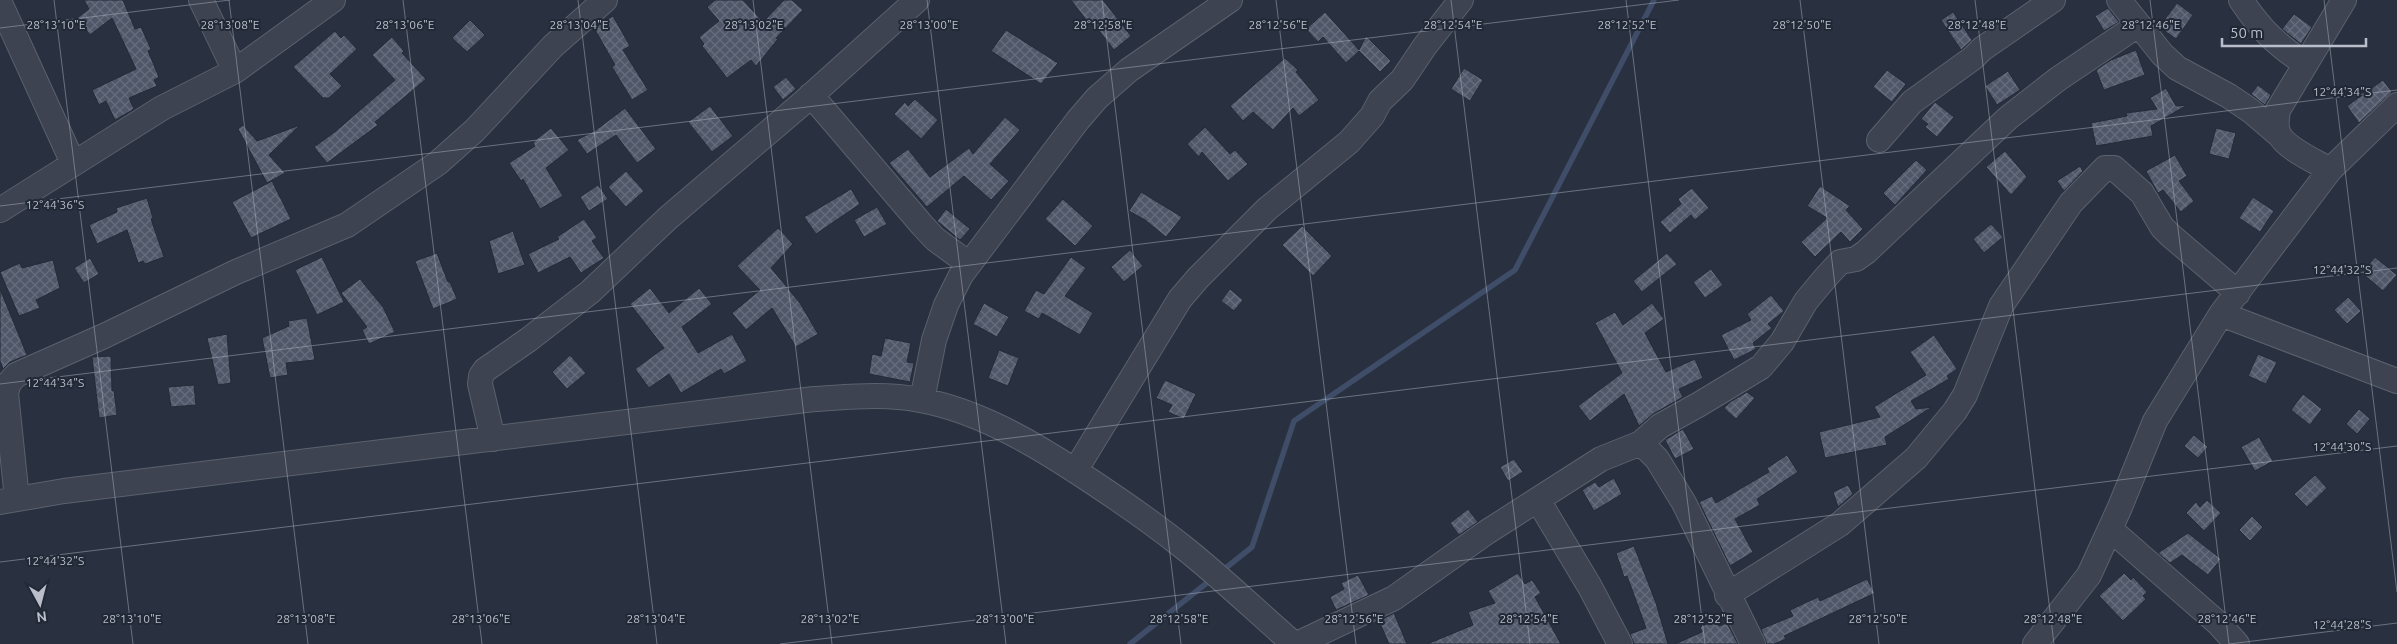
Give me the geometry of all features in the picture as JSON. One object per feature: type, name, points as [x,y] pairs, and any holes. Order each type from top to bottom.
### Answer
[{"type":"street","points":[[201,0],[235,71]]},
{"type":"street","points":[[0,210],[162,108],[235,71],[333,0]]},
{"type":"street","points":[[605,0],[553,46],[475,130],[438,163],[347,226],[236,272],[104,336],[16,375],[9,383],[6,392],[9,501],[74,490],[814,399],[887,395],[922,400],[1013,432],[1075,471],[1183,547],[1296,644],[1394,598],[1473,541],[1600,459],[1641,443],[1660,426],[1761,367],[1782,342],[1806,301],[1840,262],[1856,259],[1866,252],[2008,118],[2058,79],[2138,25]]},
{"type":"street","points":[[493,439],[480,384],[481,376],[485,370],[528,340],[590,292],[668,218],[811,96],[917,0]]},
{"type":"street","points":[[922,400],[934,340],[946,305],[969,264],[1097,98],[1129,70],[1230,0]]},
{"type":"street","points":[[1075,471],[1180,299],[1198,278],[1267,209],[1349,142],[1372,116],[1380,101],[1402,80],[1425,46],[1461,0]]},
{"type":"street","points":[[1879,140],[1912,102],[1973,58],[1982,49],[2053,0]]},
{"type":"street","points":[[2119,0],[2138,25],[2177,68],[2236,101],[2297,151],[2330,170]]},
{"type":"street","points":[[2241,0],[2260,28],[2283,49],[2305,64]]},
{"type":"street","points":[[2279,135],[2276,119],[2278,110],[2344,0]]},
{"type":"street","points":[[0,3],[73,163]]},
{"type":"street","points":[[811,96],[935,239],[969,264]]},
{"type":"street","points":[[2035,644],[2089,575],[2155,421],[2221,314],[2330,170],[2397,105]]},
{"type":"street","points":[[1727,595],[1840,524],[1916,458],[1965,395],[2001,306],[2071,203],[2106,168],[2114,168],[2142,193],[2162,227],[2238,293]]},
{"type":"street","points":[[2221,314],[2397,381]]},
{"type":"street","points":[[1641,443],[1657,459],[1684,503],[1727,595],[1735,604],[1753,644]]},
{"type":"street","points":[[1538,500],[1590,587],[1620,644]]},
{"type":"street","points":[[2110,529],[2219,624],[2237,644]]},
{"type":"building","points":[[84,0],[123,0],[135,29],[141,27],[151,49],[148,51],[159,77],[154,80],[157,86],[129,98],[134,109],[115,120],[106,101],[99,105],[92,90],[136,69],[112,18],[90,35],[77,18],[89,9]]},
{"type":"building","points":[[715,0],[743,0],[763,22],[784,0],[792,0],[803,10],[776,38],[778,39],[756,66],[751,60],[727,78],[702,46],[704,44],[699,37],[719,21],[707,7]]},
{"type":"building","points":[[1071,0],[1103,0],[1131,36],[1114,50],[1090,19],[1087,21]]},
{"type":"building","points":[[2177,3],[2193,15],[2176,39],[2159,27]]},
{"type":"building","points":[[2108,8],[2119,22],[2104,31],[2095,16]]},
{"type":"building","points":[[1325,12],[1359,50],[1366,36],[1391,61],[1380,72],[1359,51],[1346,63],[1323,37],[1318,42],[1306,29]]},
{"type":"building","points":[[1953,12],[1972,40],[1961,50],[1941,20]]},
{"type":"building","points":[[2294,14],[2312,27],[2301,44],[2282,29]]},
{"type":"building","points":[[613,16],[630,46],[623,50],[648,90],[632,100],[612,67],[615,65],[594,28]]},
{"type":"building","points":[[470,20],[485,35],[467,52],[452,38]]},
{"type":"building","points":[[1006,30],[1058,63],[1041,84],[991,51]]},
{"type":"building","points":[[335,31],[341,38],[344,35],[357,49],[330,74],[342,86],[329,98],[323,98],[293,67]]},
{"type":"building","points":[[392,37],[404,51],[402,53],[426,79],[375,122],[378,125],[327,163],[314,147],[336,131],[395,80],[372,55]]},
{"type":"building","points":[[2136,50],[2145,75],[2104,90],[2096,70],[2111,60]]},
{"type":"building","points":[[1285,58],[1298,70],[1296,72],[1319,100],[1299,116],[1293,108],[1273,130],[1253,112],[1243,121],[1230,106]]},
{"type":"building","points":[[1464,68],[1483,80],[1470,101],[1451,89]]},
{"type":"building","points":[[1887,70],[1906,84],[1892,102],[1873,87]]},
{"type":"building","points":[[2008,71],[2020,90],[1997,105],[1985,86]]},
{"type":"building","points":[[786,77],[796,89],[783,100],[773,87]]},
{"type":"building","points":[[2383,80],[2392,92],[2359,123],[2347,106]]},
{"type":"building","points":[[2258,85],[2271,95],[2265,105],[2251,94]]},
{"type":"building","points":[[2166,88],[2176,106],[2187,105],[2151,126],[2153,136],[2096,146],[2091,123],[2127,116],[2126,113],[2157,109],[2150,98]]},
{"type":"building","points":[[915,99],[938,120],[921,139],[894,114],[905,102],[908,106]]},
{"type":"building","points":[[1935,102],[1954,117],[1937,137],[1925,127],[1928,124],[1921,119]]},
{"type":"building","points":[[710,106],[733,136],[712,152],[688,122]]},
{"type":"building","points":[[625,108],[656,149],[637,163],[616,135],[587,154],[577,140],[596,130]]},
{"type":"building","points":[[1005,117],[1020,130],[990,164],[1009,181],[991,200],[964,176],[927,207],[889,163],[908,149],[930,177],[969,148],[973,154]]},
{"type":"building","points":[[243,125],[257,141],[300,125],[269,155],[285,173],[267,183],[238,129]]},
{"type":"building","points":[[1205,127],[1230,154],[1235,150],[1248,164],[1228,181],[1202,152],[1199,157],[1187,144]]},
{"type":"building","points":[[551,128],[569,150],[546,168],[563,196],[540,209],[523,179],[521,181],[509,163],[535,146],[533,143]]},
{"type":"building","points":[[2216,128],[2236,133],[2229,159],[2209,154]]},
{"type":"building","points":[[2005,151],[2027,177],[2011,195],[1986,167]]},
{"type":"building","points":[[2175,155],[2187,176],[2179,181],[2194,201],[2181,212],[2163,190],[2158,193],[2146,171]]},
{"type":"building","points":[[1916,160],[1927,170],[1895,205],[1883,193]]},
{"type":"building","points":[[2080,166],[2083,171],[2064,191],[2057,181]]},
{"type":"building","points":[[626,171],[644,191],[626,207],[608,187]]},
{"type":"building","points":[[272,181],[291,219],[251,238],[232,202]]},
{"type":"building","points":[[598,185],[608,199],[589,211],[580,197]]},
{"type":"building","points":[[1820,186],[1850,206],[1846,210],[1863,229],[1850,242],[1841,232],[1815,257],[1801,242],[1827,218],[1807,206]]},
{"type":"building","points":[[1692,188],[1709,208],[1695,220],[1691,215],[1670,233],[1660,222],[1681,204],[1678,199]]},
{"type":"building","points":[[851,189],[860,204],[816,234],[804,217]]},
{"type":"building","points":[[1141,192],[1182,217],[1166,237],[1145,220],[1129,211]]},
{"type":"building","points":[[2253,197],[2274,211],[2260,232],[2239,218]]},
{"type":"building","points":[[147,198],[153,218],[151,219],[164,257],[145,264],[143,261],[138,263],[127,230],[97,244],[89,225],[117,212],[116,208]]},
{"type":"building","points":[[1063,199],[1093,226],[1075,246],[1045,219]]},
{"type":"building","points":[[877,207],[887,224],[864,237],[854,220]]},
{"type":"building","points":[[946,209],[970,229],[960,240],[937,221]]},
{"type":"building","points":[[584,219],[597,238],[592,241],[604,258],[581,273],[570,257],[538,273],[528,254],[559,239],[557,237]]},
{"type":"building","points":[[1991,224],[2003,237],[1984,253],[1973,239]]},
{"type":"building","points":[[1302,226],[1332,256],[1313,276],[1282,245]]},
{"type":"building","points":[[778,228],[793,244],[771,268],[800,303],[818,334],[796,347],[772,308],[746,330],[732,313],[760,290],[737,266]]},
{"type":"building","points":[[513,231],[525,265],[498,274],[489,241]]},
{"type":"building","points":[[1130,250],[1143,266],[1124,282],[1111,267]]},
{"type":"building","points":[[437,253],[457,299],[433,309],[415,261]]},
{"type":"building","points":[[1667,253],[1677,264],[1642,292],[1633,281]]},
{"type":"building","points":[[322,257],[344,302],[317,315],[295,270]]},
{"type":"building","points":[[1071,257],[1086,268],[1065,296],[1093,313],[1080,335],[1042,313],[1039,319],[1024,311],[1036,290],[1044,294]]},
{"type":"building","points":[[2375,257],[2397,275],[2383,291],[2362,273]]},
{"type":"building","points":[[90,258],[99,274],[84,283],[74,268]]},
{"type":"building","points":[[53,260],[60,288],[36,300],[40,308],[19,316],[0,272],[20,263],[22,268]]},
{"type":"building","points":[[1711,269],[1723,285],[1705,298],[1693,282]]},
{"type":"building","points":[[360,279],[383,307],[395,332],[369,344],[362,330],[367,327],[341,293]]},
{"type":"building","points":[[650,288],[669,313],[699,288],[712,304],[682,327],[698,353],[732,334],[747,361],[724,374],[721,369],[681,393],[669,374],[649,388],[635,369],[664,348],[630,304]]},
{"type":"building","points":[[0,289],[27,355],[10,362],[3,369],[0,361]]},
{"type":"building","points":[[1230,289],[1243,300],[1234,311],[1221,301]]},
{"type":"building","points":[[1771,295],[1784,311],[1768,324],[1772,328],[1753,343],[1756,349],[1734,360],[1721,335],[1751,320],[1747,314]]},
{"type":"building","points":[[2348,297],[2361,311],[2347,324],[2334,310]]},
{"type":"building","points":[[984,303],[1009,317],[997,337],[973,324]]},
{"type":"building","points":[[1652,303],[1664,319],[1645,333],[1666,372],[1695,359],[1703,378],[1679,389],[1683,397],[1653,414],[1639,426],[1624,394],[1590,421],[1578,406],[1622,373],[1595,323],[1615,312],[1623,325]]},
{"type":"building","points":[[307,318],[315,360],[286,363],[288,375],[270,378],[262,338],[289,326],[288,321]]},
{"type":"building","points":[[227,334],[231,383],[218,385],[207,338]]},
{"type":"building","points":[[1934,335],[1957,369],[1947,376],[1949,379],[1911,401],[1916,409],[1932,407],[1885,437],[1887,445],[1825,458],[1819,432],[1880,417],[1874,407],[1926,375],[1910,352]]},
{"type":"building","points":[[885,338],[911,343],[907,362],[914,363],[910,382],[869,374],[872,354],[881,356]]},
{"type":"building","points":[[999,350],[1019,358],[1008,386],[988,378]]},
{"type":"building","points":[[2258,354],[2277,362],[2266,384],[2248,376]]},
{"type":"building","points":[[570,355],[586,373],[567,389],[552,372]]},
{"type":"building","points":[[111,356],[112,391],[114,390],[117,415],[99,418],[92,357]]},
{"type":"building","points":[[1165,380],[1196,394],[1184,419],[1168,412],[1172,405],[1156,398]]},
{"type":"building","points":[[194,385],[196,405],[171,407],[168,387]]},
{"type":"building","points":[[1747,392],[1755,398],[1736,419],[1724,408]]},
{"type":"building","points":[[2303,394],[2322,409],[2310,425],[2291,410]]},
{"type":"building","points":[[2359,409],[2370,419],[2357,434],[2346,424]]},
{"type":"building","points":[[1683,429],[1694,449],[1675,459],[1665,440]]},
{"type":"building","points":[[2194,435],[2208,447],[2198,458],[2184,446]]},
{"type":"building","points":[[2259,437],[2273,461],[2255,471],[2241,447]]},
{"type":"building","points":[[1787,455],[1798,472],[1757,499],[1760,505],[1735,519],[1753,552],[1730,566],[1699,502],[1712,496],[1716,503],[1769,472],[1767,468]]},
{"type":"building","points":[[1514,459],[1523,472],[1508,481],[1500,467]]},
{"type":"building","points":[[2315,475],[2327,488],[2307,507],[2294,494]]},
{"type":"building","points":[[1614,478],[1622,494],[1594,511],[1582,490],[1595,482],[1599,487]]},
{"type":"building","points":[[1848,485],[1853,494],[1838,507],[1833,492]]},
{"type":"building","points":[[2207,500],[2221,513],[2204,531],[2186,513],[2196,502],[2200,507]]},
{"type":"building","points":[[1468,509],[1478,522],[1459,535],[1450,523]]},
{"type":"building","points":[[2252,516],[2263,527],[2250,541],[2239,530]]},
{"type":"building","points":[[2188,533],[2221,559],[2208,575],[2182,555],[2170,563],[2158,553]]},
{"type":"building","points":[[1634,546],[1656,603],[1668,644],[1634,644],[1630,634],[1646,628],[1627,576],[1624,577],[1616,553]]},
{"type":"building","points":[[1518,573],[1525,584],[1532,580],[1541,593],[1535,597],[1561,644],[1427,644],[1473,625],[1468,612],[1495,603],[1488,591]]},
{"type":"building","points":[[2124,573],[2131,580],[2133,577],[2147,592],[2143,596],[2146,599],[2123,621],[2099,596]]},
{"type":"building","points":[[1358,575],[1369,595],[1336,610],[1330,597],[1344,589],[1341,583]]},
{"type":"building","points":[[1867,579],[1875,593],[1784,636],[1786,639],[1774,644],[1767,644],[1761,629],[1793,616],[1790,610],[1818,597],[1820,601]]},
{"type":"building","points":[[1394,613],[1407,644],[1389,644],[1379,621]]},
{"type":"building","points":[[1716,620],[1719,626],[1727,623],[1738,644],[1675,644],[1702,632],[1700,627]]},
{"type":"waterway","points":[[1222,571],[1252,547],[1294,421],[1515,270],[1654,0]]},
{"type":"waterway","points":[[1130,644],[1213,578]]}]
